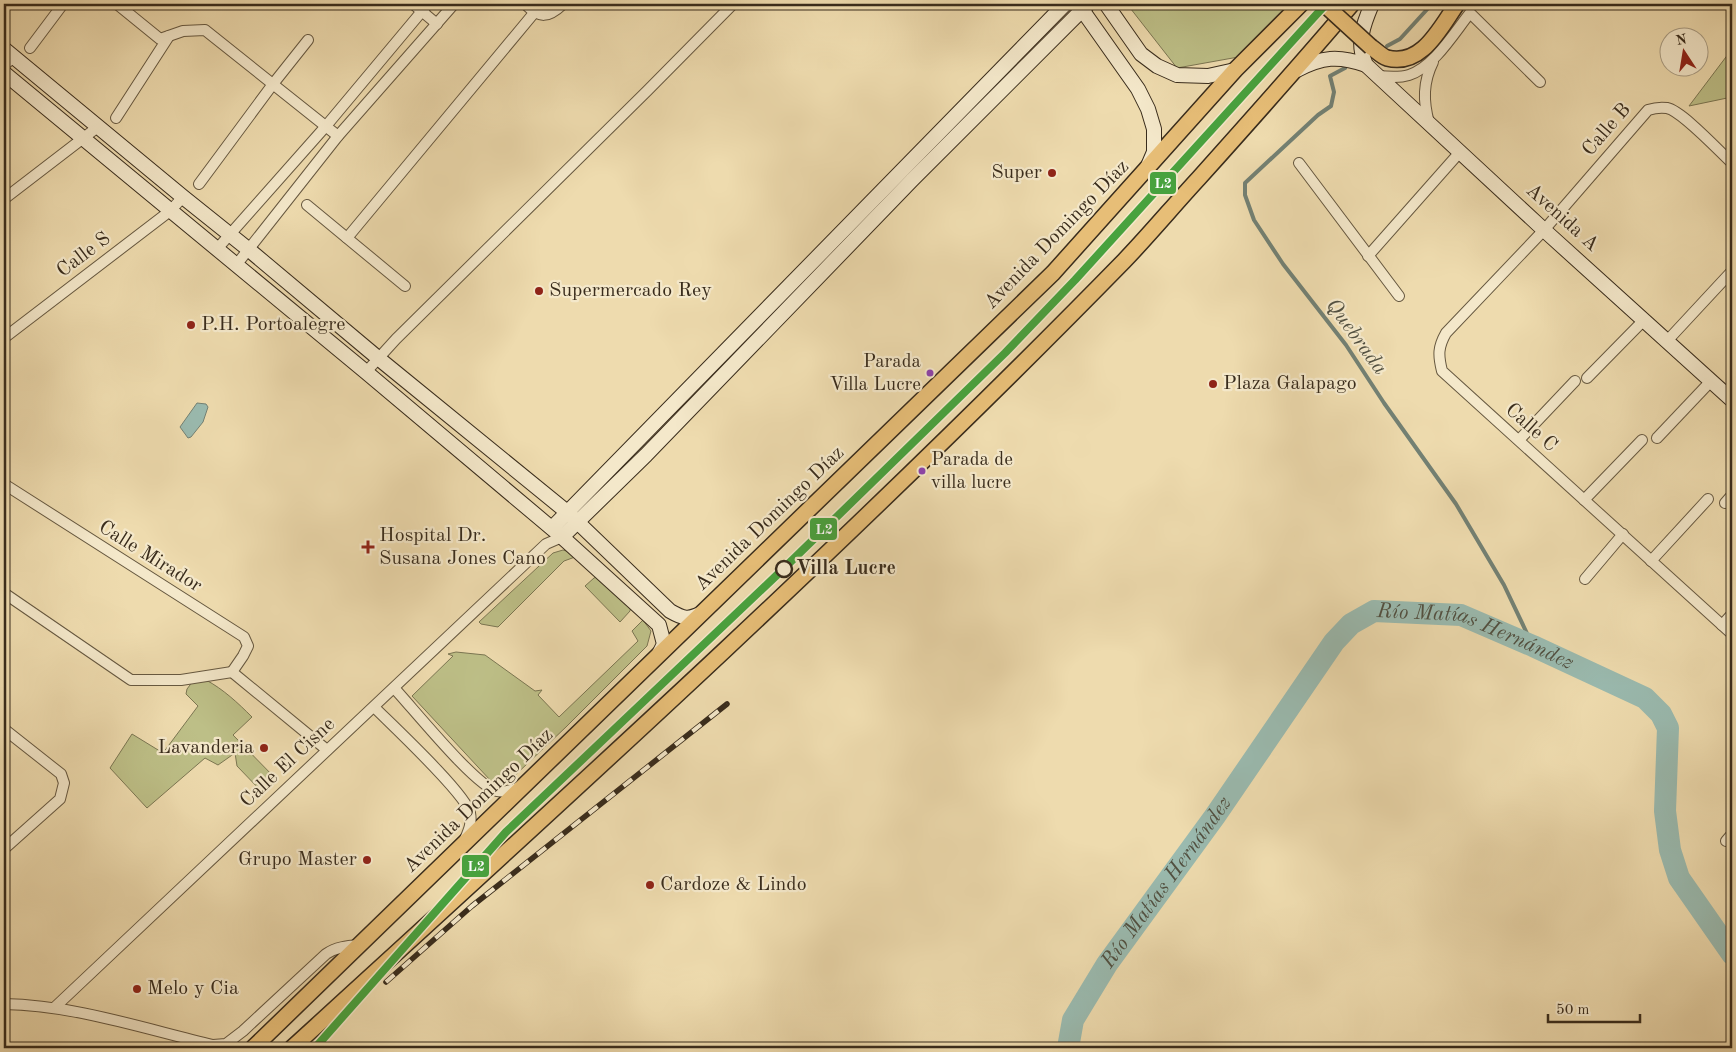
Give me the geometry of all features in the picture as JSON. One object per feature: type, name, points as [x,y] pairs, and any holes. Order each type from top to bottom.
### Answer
[{"type":"main road","name":"Avenida Domingo Díaz","points":[[252,1048],[1053,273],[1235,70],[1301,4]]},
{"type":"main road","points":[[1324,4],[1386,58],[1402,59],[1416,55],[1433,38],[1456,4]]},
{"type":"main road","points":[[292,1048],[655,716],[966,419],[1126,258],[1296,70],[1352,4]]},
{"type":"street","points":[[30,48],[63,4]]},
{"type":"street","points":[[117,4],[160,39],[183,31],[205,30],[338,136]]},
{"type":"street","points":[[412,4],[424,7],[437,24]]},
{"type":"street","points":[[237,264],[338,136],[454,4]]},
{"type":"street","points":[[525,4],[534,13],[544,16],[554,13],[564,4]]},
{"type":"street","points":[[366,372],[396,339],[733,4]]},
{"type":"street","points":[[557,533],[567,512],[1065,4]]},
{"type":"street","points":[[1106,4],[1141,54],[1158,66],[1177,75],[1208,76],[1235,70]]},
{"type":"street","points":[[1366,65],[1361,54],[1360,43],[1372,4]]},
{"type":"street","points":[[557,533],[578,522],[646,455],[1082,6],[1138,89],[1148,109],[1154,129],[1154,152],[1145,171]]},
{"type":"street","points":[[217,249],[326,126],[424,7]]},
{"type":"street","points":[[347,238],[534,13]]},
{"type":"street","points":[[1378,76],[1394,78],[1410,75],[1424,67],[1436,56],[1470,13],[1540,82]]},
{"type":"street","points":[[116,118],[168,36]]},
{"type":"street","points":[[198,184],[308,40]]},
{"type":"street","points":[[1430,124],[1425,107],[1424,89],[1428,72],[1436,56]]},
{"type":"street","points":[[7,57],[99,126],[182,197],[230,234],[567,512],[670,611],[681,617],[691,618],[703,612]]},
{"type":"street","name":"Avenida A","points":[[1296,70],[1312,62],[1330,58],[1348,59],[1366,65],[1544,230],[1732,400]]},
{"type":"street","points":[[4,74],[237,264],[557,533],[659,624],[664,644],[659,654]]},
{"type":"street","name":"Calle B","points":[[1544,230],[1648,110],[1659,107],[1669,108],[1680,115],[1732,163]]},
{"type":"street","points":[[4,199],[99,126]]},
{"type":"street","points":[[1368,256],[1460,152]]},
{"type":"street","points":[[1299,163],[1399,296]]},
{"type":"street","name":"Calle S","points":[[4,338],[170,211],[182,197]]},
{"type":"street","points":[[307,206],[405,286]]},
{"type":"street","name":"Calle C","points":[[1544,230],[1446,333],[1440,342],[1438,356],[1442,371],[1732,634]]},
{"type":"street","points":[[1667,341],[1732,271]]},
{"type":"street","points":[[1587,378],[1644,320]]},
{"type":"street","points":[[1519,440],[1576,381]]},
{"type":"street","points":[[1657,438],[1711,381]]},
{"type":"street","points":[[1584,500],[1642,440]]},
{"type":"street","name":"Calle Mirador","points":[[4,484],[244,637],[248,646],[232,672]]},
{"type":"street","points":[[1725,503],[1732,495]]},
{"type":"street","points":[[1651,561],[1708,499]]},
{"type":"street","name":"Calle El Cisne","points":[[54,1008],[557,533]]},
{"type":"street","points":[[1585,579],[1623,534]]},
{"type":"street","points":[[4,593],[131,680],[181,680],[232,672],[327,750]]},
{"type":"street","points":[[1722,624],[1732,614]]},
{"type":"street","points":[[394,688],[470,773],[484,786],[497,791],[511,791],[528,781]]},
{"type":"street","points":[[374,706],[452,786],[466,803],[470,812],[470,828],[461,847]]},
{"type":"street","points":[[4,729],[61,774],[64,783],[60,799],[4,849]]},
{"type":"street","points":[[4,1004],[26,1004],[54,1008],[213,1045],[226,1044],[243,1031],[326,954],[333,950],[359,945]]},
{"type":"green space","points":[[1127,4],[1301,4],[1244,56],[1177,68]]},
{"type":"green space","points":[[1732,49],[1732,97],[1689,106]]},
{"type":"green space","points":[[563,550],[576,554],[575,557],[564,561],[498,627],[479,622],[553,553]]},
{"type":"green space","points":[[598,576],[631,606],[630,611],[620,622],[585,586]]},
{"type":"green space","points":[[643,620],[651,631],[647,646],[509,781],[501,783],[491,781],[412,696],[453,656],[448,654],[456,652],[485,655],[535,691],[542,690],[538,695],[559,717],[638,641],[632,631]]},
{"type":"green space","points":[[206,680],[230,697],[252,717],[233,735],[278,781],[262,792],[237,766],[235,753],[218,765],[205,758],[147,808],[110,768],[132,734],[163,753],[198,706],[186,694],[187,689],[193,681]]},
{"type":"water","points":[[197,403],[206,404],[208,407],[203,422],[191,437],[188,438],[180,427]]},
{"type":"waterway","name":"Quebrada","points":[[1387,46],[1400,39],[1432,4]]},
{"type":"waterway","name":"Quebrada","points":[[1345,68],[1330,76],[1334,92],[1331,106],[1318,115],[1245,183],[1245,195],[1254,220],[1283,264],[1346,345],[1384,403],[1456,504],[1504,585],[1533,646]]},
{"type":"waterway","name":"Río Matías Hernández","points":[[1068,1048],[1073,1020],[1107,964],[1215,816],[1334,642],[1351,624],[1374,611],[1461,615],[1645,698],[1661,714],[1668,728],[1665,811],[1670,850],[1679,878],[1732,954]]},
{"type":"railway","points":[[386,982],[472,906],[727,704]]},
{"type":"transit line","name":"L2","points":[[315,1048],[506,832],[778,574],[1005,353],[1075,280],[1326,4]]},
{"type":"place","name":"Super","points":[[1052,173]]},
{"type":"place","name":"Supermercado Rey","points":[[539,291]]},
{"type":"place","name":"P.H. Portoalegre","points":[[191,325]]},
{"type":"place","name":"Parada Villa Lucre","points":[[930,373]]},
{"type":"place","name":"Plaza Galapago","points":[[1213,384]]},
{"type":"place","name":"Parada de villa lucre","points":[[922,471]]},
{"type":"place","name":"Hospital Dr. Susana Jones Cano","points":[[368,547]]},
{"type":"place","name":"Villa Lucre","points":[[784,569]]},
{"type":"place","name":"Lavanderia","points":[[264,748]]},
{"type":"place","name":"Grupo Master","points":[[367,860]]},
{"type":"place","name":"Cardoze & Lindo","points":[[650,885]]},
{"type":"place","name":"Melo y Cia","points":[[137,989]]}]
